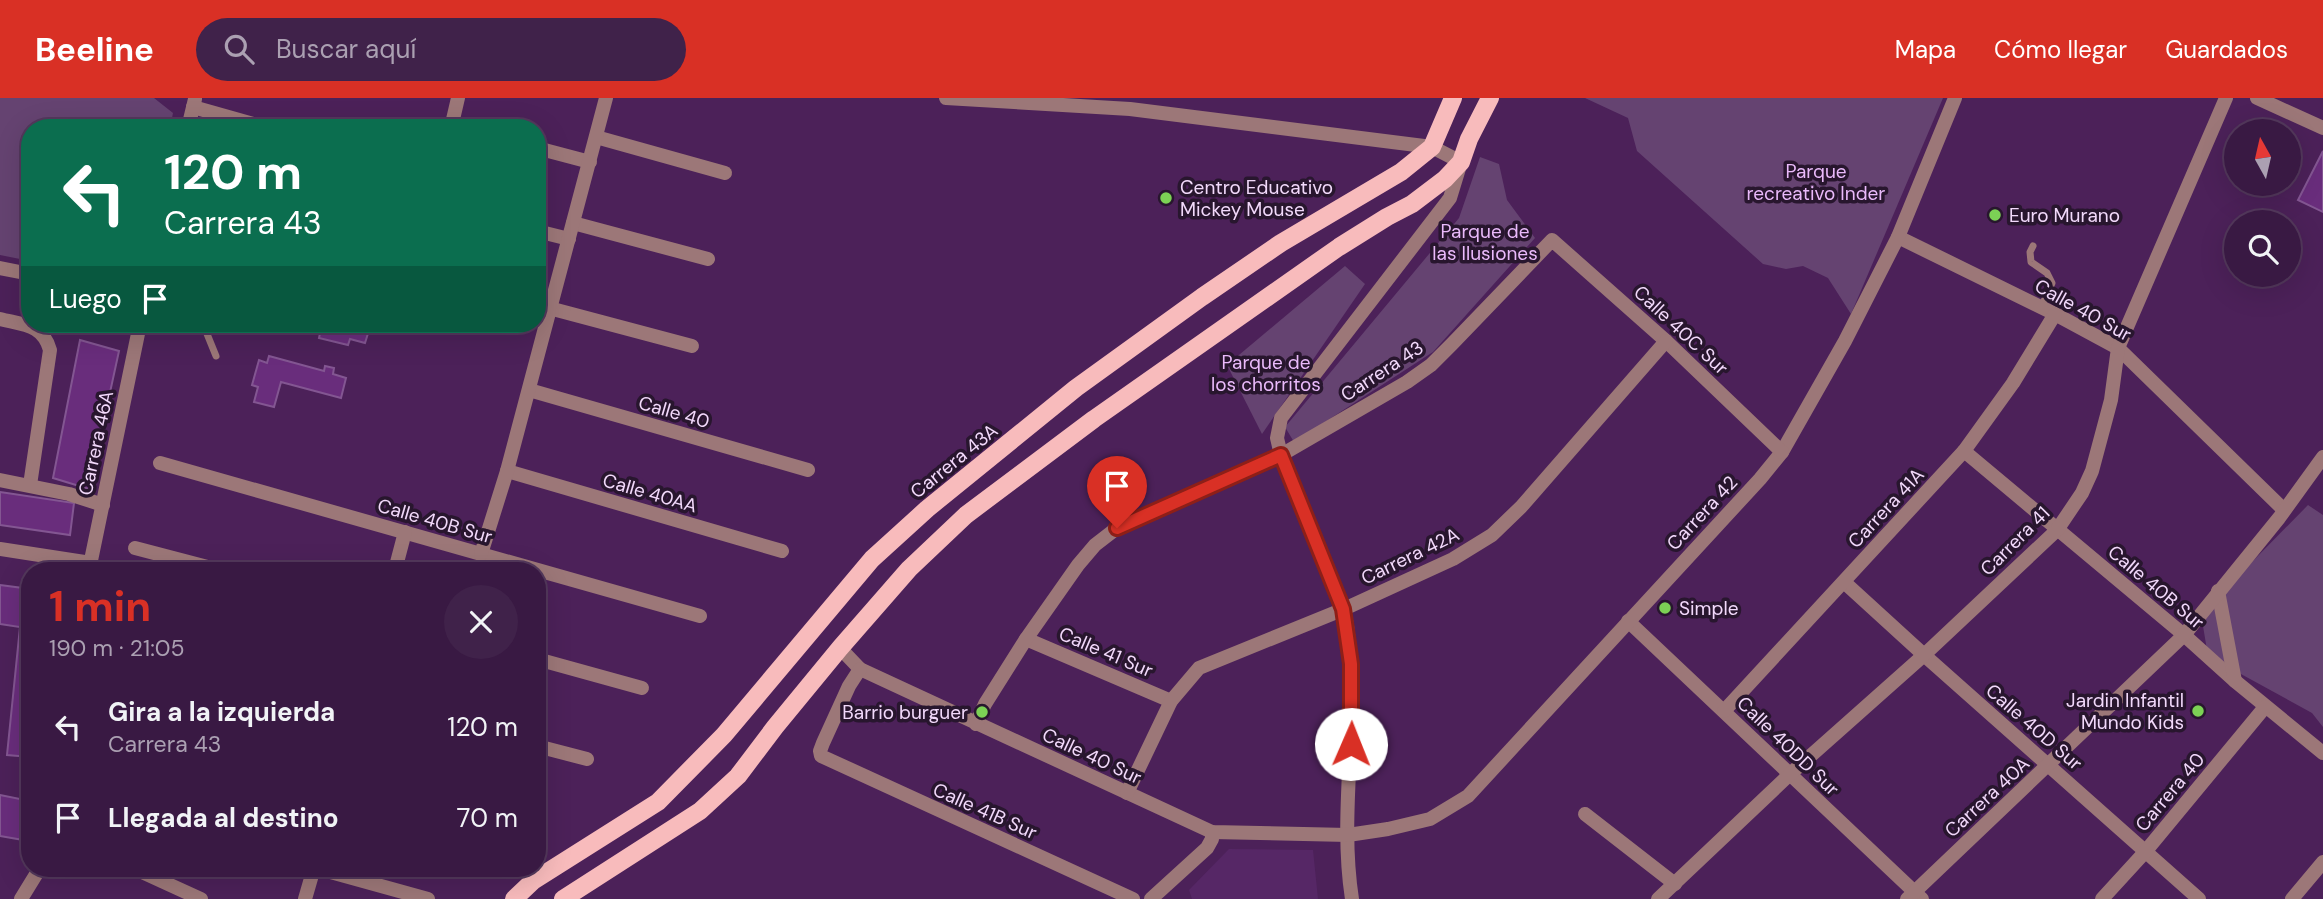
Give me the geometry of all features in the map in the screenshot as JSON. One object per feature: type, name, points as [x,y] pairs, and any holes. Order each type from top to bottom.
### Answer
[{"type":"main road","name":"Carrera 43A","points":[[546,873],[658,802],[724,735],[872,559],[927,509],[1076,388],[1202,297],[1281,243],[1401,173],[1433,147],[1453,98]]},
{"type":"main road","points":[[563,899],[700,811],[738,776],[840,648],[909,569],[966,514],[1094,419],[1339,247],[1387,216],[1412,204],[1445,178],[1461,162],[1469,139],[1490,98]]},
{"type":"main road","name":"Carrera 43A","points":[[514,899],[539,877]]},
{"type":"street","points":[[453,119],[458,98]]},
{"type":"street","points":[[546,302],[569,239],[606,98]]},
{"type":"street","points":[[946,98],[1130,103],[1433,147],[1461,162],[1450,198],[1281,418],[1277,438],[1281,455],[1343,609],[1351,664],[1348,835],[1352,899]]},
{"type":"street","name":"Carrera 42","points":[[1348,835],[1388,830],[1430,819],[1468,796],[1760,479],[1782,452],[1845,341],[1898,237],[1955,98]]},
{"type":"street","name":"Carrera 41","points":[[1658,899],[1789,775],[1924,656],[2057,530],[2082,493],[2099,449],[2111,400],[2118,348],[2226,98]]},
{"type":"street","points":[[2257,98],[2323,128]]},
{"type":"street","points":[[194,102],[242,119]]},
{"type":"street","points":[[596,137],[725,173]]},
{"type":"street","points":[[546,150],[590,162]]},
{"type":"street","points":[[573,223],[709,259]]},
{"type":"street","points":[[546,233],[569,239]]},
{"type":"street","name":"Calle 40 Sur","points":[[1898,237],[2118,348],[2284,510]]},
{"type":"street","name":"Carrera 43","points":[[976,724],[1026,639],[1095,545],[1117,528],[1281,455],[1407,382],[1431,365],[1552,240]]},
{"type":"street","name":"Calle 40C Sur","points":[[1552,240],[1666,341],[1782,452]]},
{"type":"street","points":[[0,268],[21,272]]},
{"type":"street","points":[[546,311],[692,346]]},
{"type":"street","name":"Carrera 41A","points":[[1724,711],[1964,451],[2013,383],[2048,311]]},
{"type":"street","points":[[0,325],[0,319],[21,324]]},
{"type":"street","points":[[30,485],[50,350],[46,336],[42,333]]},
{"type":"street","name":"Carrera 46A","points":[[91,562],[138,333]]},
{"type":"street","points":[[481,554],[529,390],[539,333]]},
{"type":"street","name":"Carrera 42A","points":[[1127,793],[1171,701],[1199,668],[1343,609],[1453,559],[1492,535],[1521,507],[1666,341]]},
{"type":"street","name":"Calle 40","points":[[529,390],[808,470]]},
{"type":"street","name":"Calle 40B Sur","points":[[1964,451],[2323,753]]},
{"type":"street","points":[[2184,635],[2323,457]]},
{"type":"street","name":"Calle 40B Sur","points":[[160,464],[509,562]]},
{"type":"street","name":"Calle 40AA","points":[[507,471],[782,551]]},
{"type":"street","points":[[0,480],[30,485],[103,505]]},
{"type":"street","points":[[397,562],[405,532]]},
{"type":"street","points":[[0,548],[66,562]]},
{"type":"street","points":[[135,548],[188,562]]},
{"type":"street","name":"Calle 40B Sur","points":[[546,572],[700,616]]},
{"type":"street","name":"Calle 40D Sur","points":[[1844,582],[2199,899]]},
{"type":"street","points":[[2218,591],[2235,681]]},
{"type":"street","name":"Calle 40DD Sur","points":[[1628,621],[1914,897]]},
{"type":"street","name":"Carrera 40A","points":[[1914,897],[2184,635]]},
{"type":"street","name":"Calle 41 Sur","points":[[1026,639],[1171,701]]},
{"type":"street","name":"Calle 40 Sur","points":[[840,648],[860,669],[1212,832],[1348,835]]},
{"type":"street","points":[[546,661],[642,688]]},
{"type":"street","name":"Calle 41B Sur","points":[[860,669],[849,686],[823,743],[821,756],[1133,899]]},
{"type":"street","name":"Carrera 40","points":[[2102,899],[2145,852],[2265,706]]},
{"type":"street","points":[[546,748],[587,759]]},
{"type":"street","points":[[1585,814],[1675,884]]},
{"type":"street","points":[[1151,899],[1207,848],[1212,832]]},
{"type":"street","points":[[2292,899],[2323,862]]},
{"type":"street","points":[[22,899],[35,877]]},
{"type":"street","points":[[153,877],[201,899]]},
{"type":"street","points":[[305,899],[312,877]]},
{"type":"street","points":[[348,877],[428,899]]},
{"type":"lane","points":[[2033,246],[2030,252],[2031,262],[2050,276],[2052,283],[2048,311]]},
{"type":"lane","points":[[206,333],[216,356]]},
{"type":"shaded area","points":[[1229,849],[1313,850],[1318,899],[1192,899],[1189,890]]},
{"type":"green space","points":[[0,98],[154,98],[173,113],[172,119],[21,119],[21,259],[0,255]]},
{"type":"green space","name":"Parque recreativo Inder","points":[[1585,98],[1943,98],[1851,314],[1828,278],[1803,266],[1786,269],[1763,264],[1637,151],[1628,118]]},
{"type":"green space","name":"Parque de las Ilusiones","points":[[1480,157],[1499,164],[1507,200],[1535,238],[1433,352],[1294,442],[1285,427],[1459,218]]},
{"type":"green space","name":"Parque de los chorritos","points":[[1345,266],[1365,284],[1262,434],[1227,365]]},
{"type":"green space","points":[[2308,505],[2323,515],[2323,727],[2312,713],[2208,656],[2201,614]]},
{"type":"building","points":[[2323,151],[2323,212],[2298,200]]},
{"type":"building","points":[[320,333],[368,333],[365,343],[350,339],[348,345],[319,338]]},
{"type":"building","points":[[80,340],[119,351],[89,489],[53,478]]},
{"type":"building","points":[[269,356],[324,371],[325,366],[334,368],[333,374],[346,378],[341,398],[281,382],[274,407],[254,402],[258,387],[252,385],[259,360],[267,363]]},
{"type":"building","points":[[0,492],[74,503],[70,535],[0,525]]},
{"type":"building","points":[[0,585],[21,588],[21,756],[7,755],[20,627],[0,624]]},
{"type":"building","points":[[0,795],[21,799],[21,840],[0,836]]},
{"type":"place","name":"Centro Educativo Mickey Mouse","points":[[1166,198]]},
{"type":"place","name":"Euro Murano","points":[[1995,215]]},
{"type":"place","name":"Simple","points":[[1665,608]]},
{"type":"place","name":"Jardin Infantil Mundo Kids","points":[[2198,711]]},
{"type":"place","name":"Barrio burguer","points":[[982,712]]},
{"type":"route","points":[[1117,528],[1281,455],[1343,609],[1349,635],[1351,664],[1351,744]]}]
